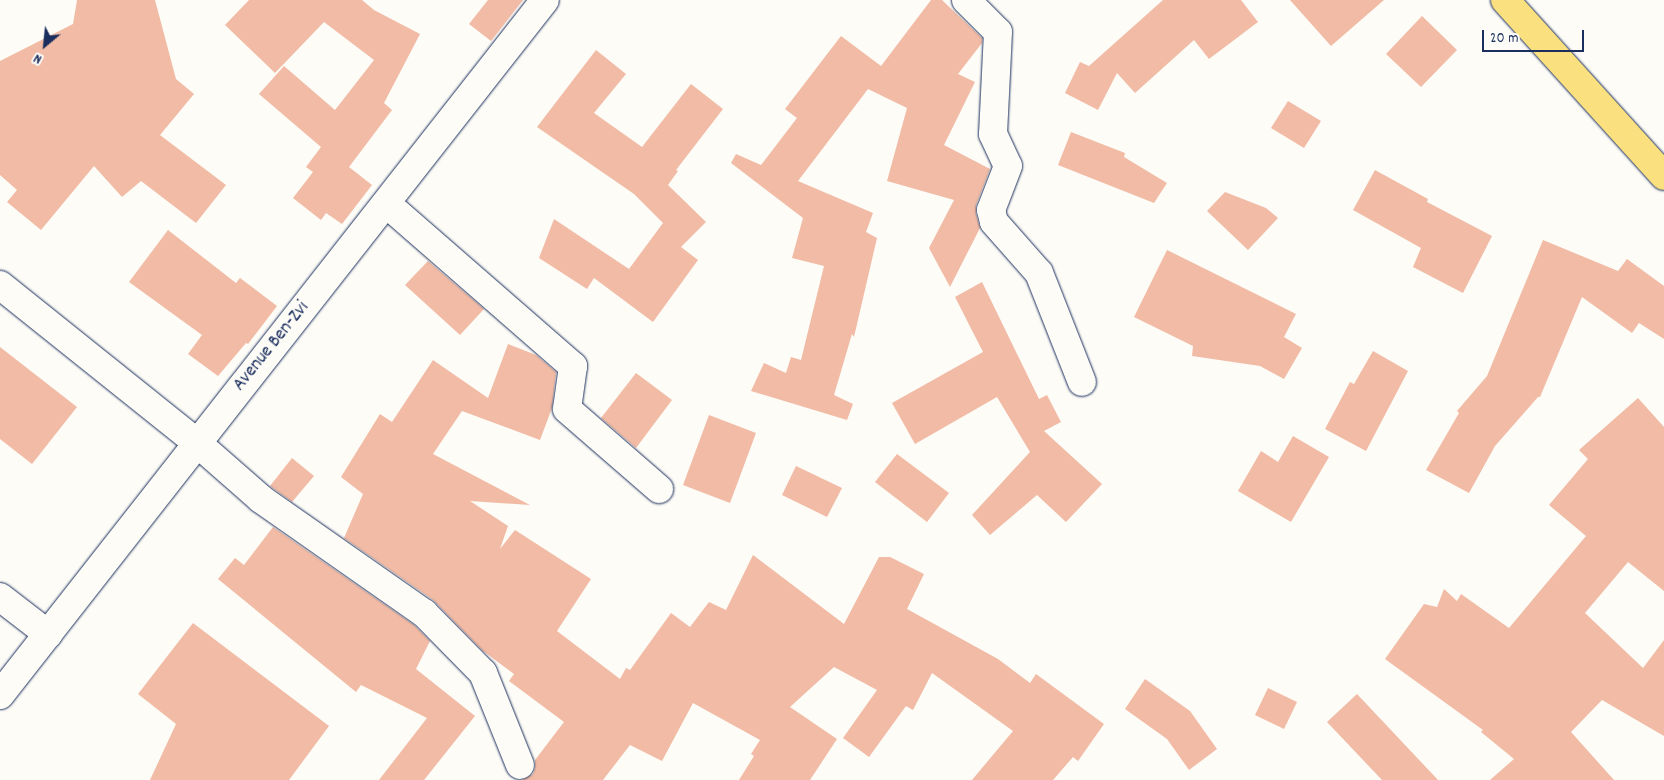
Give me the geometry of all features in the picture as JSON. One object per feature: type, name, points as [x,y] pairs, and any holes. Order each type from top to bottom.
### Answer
[{"type":"main road","points":[[1505,0],[1664,176]]},
{"type":"street","name":"Avenue Ben-Zvi","points":[[0,695],[196,442],[387,204],[545,0]]},
{"type":"street","points":[[966,0],[998,32],[993,134],[1008,166],[991,210],[994,222],[1039,273],[1082,382]]},
{"type":"street","points":[[387,204],[573,366],[567,408],[659,488]]},
{"type":"street","points":[[0,285],[196,442],[260,499],[424,613],[483,673],[520,765]]},
{"type":"street","points":[[0,596],[48,634]]},
{"type":"building","points":[[77,0],[155,0],[176,79],[194,94],[160,135],[226,185],[196,223],[141,181],[122,197],[94,166],[41,230],[7,202],[17,190],[0,175],[0,61],[73,24]]},
{"type":"building","points":[[249,0],[362,0],[374,10],[420,34],[384,103],[392,110],[349,167],[372,185],[342,224],[326,213],[321,220],[293,198],[313,172],[306,167],[321,147],[259,94],[284,66],[335,110],[374,60],[324,22],[275,73],[225,25]]},
{"type":"building","points":[[488,0],[523,0],[491,41],[469,24]]},
{"type":"building","points":[[931,0],[942,0],[982,38],[982,43],[958,74],[975,82],[944,145],[990,169],[976,205],[976,214],[980,228],[950,287],[929,248],[954,200],[887,181],[907,108],[868,89],[798,181],[873,213],[866,232],[877,238],[854,337],[852,334],[834,395],[853,404],[847,420],[751,391],[764,363],[786,373],[791,357],[801,360],[824,266],[792,258],[803,218],[731,163],[736,154],[761,165],[797,118],[785,109],[841,36],[881,66]]},
{"type":"building","points":[[1163,0],[1241,0],[1258,22],[1209,59],[1194,40],[1135,93],[1117,73],[1098,110],[1065,93],[1080,62],[1089,66]]},
{"type":"building","points":[[1290,0],[1384,0],[1331,46]]},
{"type":"building","points":[[1422,16],[1457,50],[1421,87],[1386,54]]},
{"type":"building","points":[[596,50],[626,74],[594,113],[642,147],[691,84],[723,109],[676,170],[678,171],[668,185],[706,222],[681,247],[698,260],[653,322],[594,278],[587,289],[539,258],[554,219],[629,269],[663,223],[634,194],[537,127]]},
{"type":"building","points":[[1288,101],[1321,121],[1304,148],[1271,128]]},
{"type":"building","points":[[1071,132],[1125,153],[1124,157],[1167,183],[1154,203],[1058,165]]},
{"type":"building","points":[[1375,170],[1428,199],[1427,202],[1492,236],[1463,293],[1413,267],[1421,248],[1353,210]]},
{"type":"building","points":[[1225,192],[1266,208],[1278,218],[1248,250],[1207,211]]},
{"type":"building","points":[[168,230],[236,283],[240,278],[277,306],[248,344],[246,343],[218,376],[188,354],[202,335],[129,282]]},
{"type":"building","points":[[1543,240],[1618,271],[1627,259],[1664,286],[1664,339],[1639,323],[1632,333],[1582,297],[1540,397],[1495,446],[1469,493],[1426,470],[1459,413],[1457,411],[1487,376]]},
{"type":"building","points":[[1167,250],[1296,314],[1284,337],[1302,348],[1284,379],[1260,366],[1192,356],[1193,346],[1134,317]]},
{"type":"building","points":[[428,261],[484,309],[460,335],[405,285]]},
{"type":"building","points":[[982,282],[1039,399],[1047,395],[1061,422],[1044,431],[1102,484],[1066,522],[1037,495],[990,535],[972,515],[1030,452],[997,397],[915,444],[892,403],[983,352],[955,297]]},
{"type":"building","points":[[508,344],[536,355],[556,372],[552,408],[540,440],[462,411],[433,454],[530,505],[470,501],[508,526],[500,549],[515,530],[591,579],[557,631],[620,679],[626,668],[630,670],[671,613],[690,627],[709,602],[726,610],[753,555],[844,624],[879,557],[890,557],[924,574],[907,609],[998,659],[1030,683],[1036,674],[1104,724],[1078,761],[1073,757],[1053,780],[972,780],[1013,731],[932,673],[913,710],[906,706],[869,757],[843,738],[877,690],[834,667],[790,707],[837,739],[810,780],[739,780],[754,756],[751,754],[760,740],[693,703],[662,761],[630,745],[603,780],[522,780],[533,774],[535,760],[564,722],[509,681],[514,674],[483,651],[433,600],[344,538],[363,494],[341,477],[380,414],[392,422],[433,360],[488,398]]},
{"type":"building","points":[[0,347],[77,407],[32,464],[0,439]]},
{"type":"building","points":[[1373,351],[1408,371],[1366,451],[1325,429],[1350,382],[1354,384]]},
{"type":"building","points":[[636,373],[672,400],[636,448],[601,418]]},
{"type":"building","points":[[1638,398],[1664,427],[1664,591],[1628,562],[1585,613],[1643,668],[1664,640],[1664,736],[1602,700],[1571,732],[1614,780],[1490,780],[1514,759],[1481,732],[1483,730],[1385,659],[1424,604],[1437,607],[1444,589],[1457,601],[1461,594],[1509,628],[1586,536],[1549,505],[1588,459],[1579,450]]},
{"type":"building","points":[[709,415],[756,433],[730,503],[683,485]]},
{"type":"building","points":[[1293,436],[1329,457],[1291,522],[1238,491],[1261,451],[1278,462]]},
{"type":"building","points":[[897,454],[949,493],[927,522],[875,482]]},
{"type":"building","points":[[292,458],[314,476],[292,502],[270,486]]},
{"type":"building","points":[[796,466],[842,488],[827,517],[782,495]]},
{"type":"building","points":[[273,527],[414,625],[430,641],[416,669],[475,716],[424,780],[379,780],[427,718],[361,685],[356,692],[218,579],[235,558],[244,565]]},
{"type":"building","points":[[193,623],[329,726],[289,780],[150,780],[176,724],[138,694]]},
{"type":"building","points":[[1145,679],[1190,711],[1217,749],[1189,770],[1167,739],[1125,709]]},
{"type":"building","points":[[1268,688],[1297,702],[1284,729],[1255,715]]},
{"type":"building","points":[[1357,694],[1438,780],[1382,780],[1327,722]]}]
